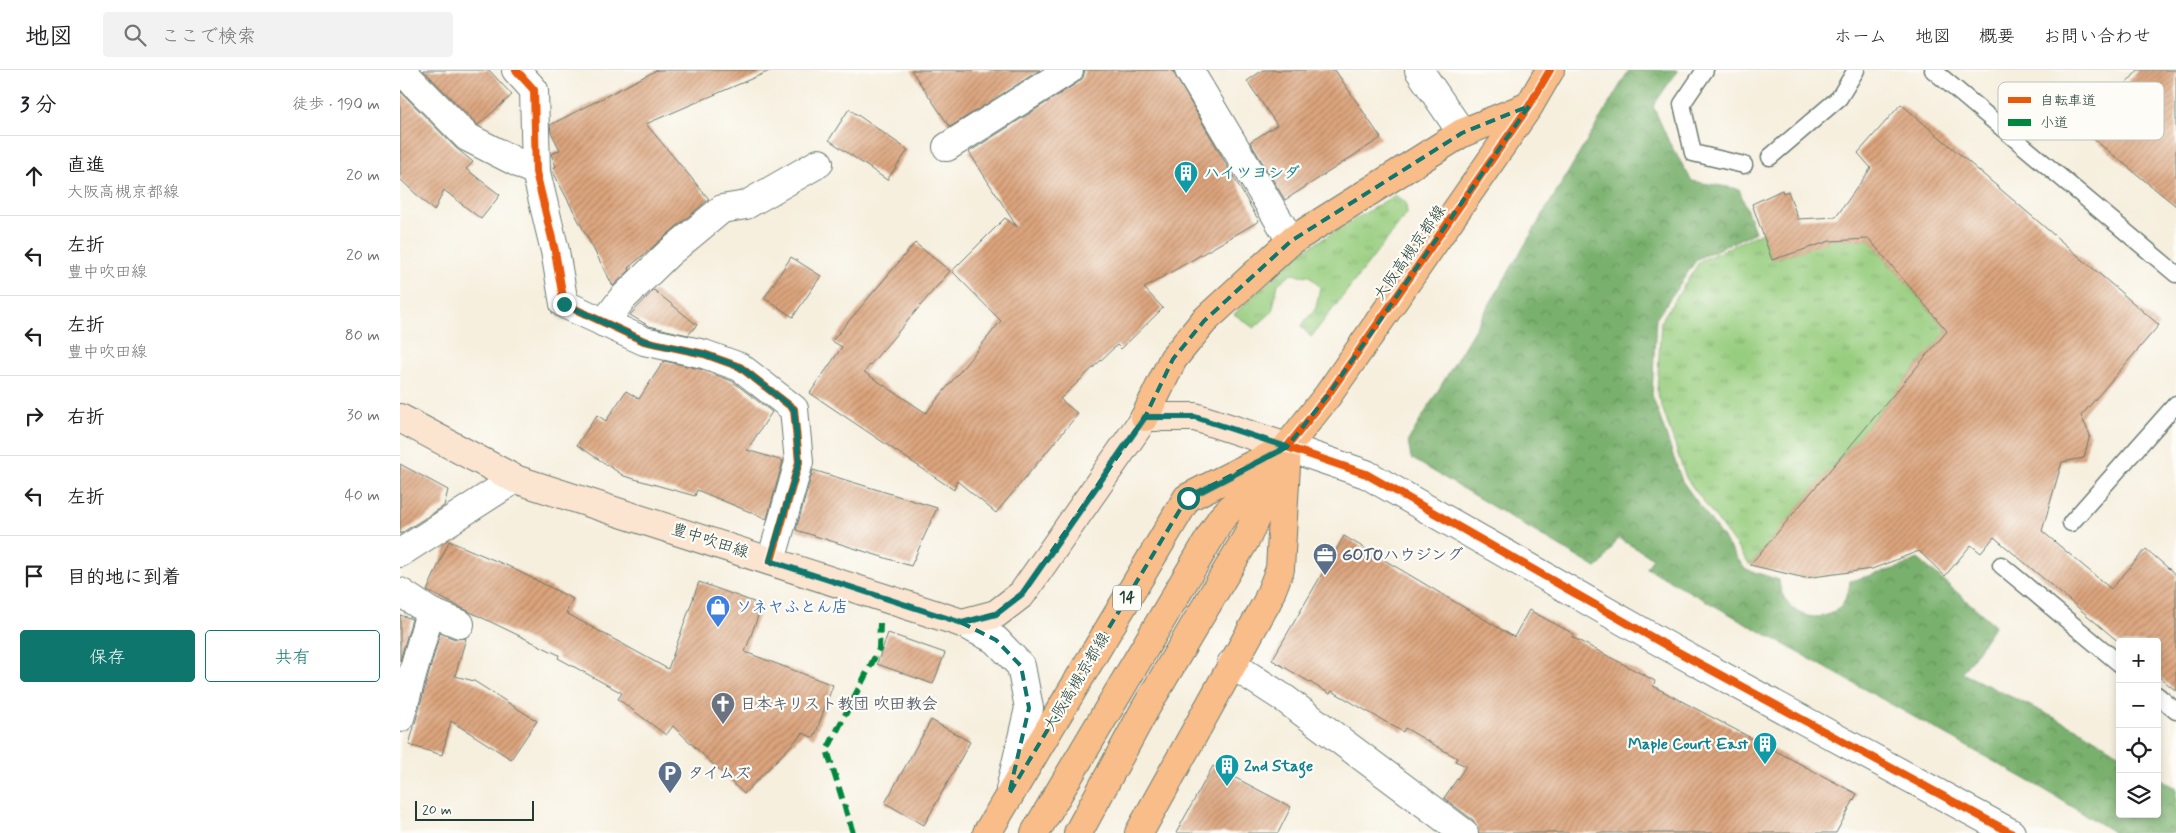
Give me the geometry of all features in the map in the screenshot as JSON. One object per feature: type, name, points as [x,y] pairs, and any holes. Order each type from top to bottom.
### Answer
[{"type":"main road","name":"大阪高槻京都線","points":[[987,833],[1188,498],[1287,447],[1328,395],[1529,106],[1550,70]]},
{"type":"main road","points":[[962,623],[996,614],[1022,594],[1145,417],[1173,359],[1204,322],[1291,241],[1462,133],[1529,106]]},
{"type":"main road","points":[[1145,417],[1195,417],[1287,447]]},
{"type":"main road","name":"豊中吹田線","points":[[400,418],[515,479],[962,623]]},
{"type":"main road","points":[[1139,833],[1267,602],[1280,569],[1287,447]]},
{"type":"main road","points":[[1035,833],[1221,519],[1287,447]]},
{"type":"main road","points":[[1078,833],[1145,709],[1247,537],[1287,447]]},
{"type":"street","points":[[401,70],[468,137],[536,172]]},
{"type":"street","points":[[516,70],[534,90],[536,172],[555,251],[564,304],[644,341],[704,354],[740,367],[794,409],[799,462],[770,561]]},
{"type":"street","points":[[947,147],[1069,70]]},
{"type":"street","points":[[1189,70],[1291,241]]},
{"type":"street","points":[[1419,70],[1462,133]]},
{"type":"street","points":[[604,323],[622,300],[669,253],[722,209],[746,206],[819,163]]},
{"type":"street","points":[[1287,447],[1366,474],[1669,647],[2011,833]]},
{"type":"street","points":[[400,553],[515,479]]},
{"type":"street","points":[[400,592],[430,612],[460,624]]},
{"type":"street","points":[[400,718],[430,612]]},
{"type":"street","points":[[962,623],[996,640],[1021,666],[1029,708],[1009,794]]},
{"type":"street","points":[[1231,664],[1285,699],[1464,833]]},
{"type":"lane","points":[[1705,70],[1682,104],[1693,153],[1744,165]]},
{"type":"lane","points":[[1770,157],[1839,98],[1856,70]]},
{"type":"lane","points":[[1933,70],[1998,125]]},
{"type":"lane","points":[[2016,140],[2176,274]]},
{"type":"lane","points":[[2071,523],[2176,404]]},
{"type":"lane","points":[[2001,565],[2116,661]]},
{"type":"lane","points":[[2161,698],[2176,711]]},
{"type":"highlighted area","points":[[1529,106],[1328,395],[1287,447],[1187,498],[1009,794],[1029,708],[1021,666],[996,640],[962,623],[996,614],[1022,594],[1145,417],[1173,359],[1204,321],[1291,241],[1462,133]]},
{"type":"green space","points":[[1629,70],[1678,70],[1653,106],[1669,142],[1692,181],[1739,189],[1755,232],[1697,259],[1656,319],[1652,395],[1682,481],[1745,569],[1779,580],[1783,596],[1792,608],[1803,615],[1815,617],[1828,615],[1838,608],[1846,597],[1850,581],[1901,567],[1918,559],[1995,625],[1962,673],[2082,731],[2116,752],[2116,818],[2161,818],[2161,779],[2176,788],[2176,833],[2115,833],[2045,790],[1647,568],[1653,558],[1618,538],[1602,563],[1596,568],[1411,458],[1408,441]]},
{"type":"green space","points":[[1395,195],[1406,203],[1407,214],[1311,337],[1301,326],[1316,308],[1320,287],[1309,276],[1290,274],[1278,284],[1272,312],[1254,328],[1234,314],[1301,252]]},
{"type":"green space","points":[[1762,232],[1772,260],[1808,248],[1806,241],[1869,239],[1947,331],[1750,565],[1686,478],[1657,392],[1661,321],[1700,261]]},
{"type":"building","points":[[423,70],[489,70],[512,95],[478,125]]},
{"type":"building","points":[[657,70],[772,70],[646,124],[709,199],[628,268],[630,270],[613,286],[552,170],[556,166],[551,154],[560,150],[551,132],[550,125]]},
{"type":"building","points":[[911,70],[1040,70],[950,127]]},
{"type":"building","points":[[1085,70],[1172,70],[1259,221],[1144,288],[1163,308],[1121,349],[1117,345],[1060,399],[1078,414],[996,513],[957,481],[954,490],[810,393],[842,347],[832,341],[915,243],[950,271],[864,372],[926,413],[1001,321],[952,271],[1005,218],[1017,227],[969,152],[1077,83],[1083,78]]},
{"type":"building","points":[[1263,70],[1335,70],[1381,138],[1285,200],[1250,142],[1277,125],[1247,81]]},
{"type":"building","points":[[2138,70],[2176,70],[2176,206],[2095,140],[2164,140],[2164,82],[2128,82]]},
{"type":"building","points":[[400,91],[456,148],[473,162],[466,169],[500,195],[481,219],[444,190],[434,211],[400,179]]},
{"type":"building","points":[[1901,104],[2159,325],[2081,416],[2090,435],[2084,458],[2062,462],[2042,531],[2111,589],[2146,549],[2176,575],[2176,691],[2161,678],[2161,638],[2116,638],[2116,640],[1994,537],[1981,553],[1971,545],[1945,576],[1919,551],[1872,569],[1805,578],[1750,565],[1947,331],[1869,239],[1830,241],[1772,260],[1752,204],[1782,190],[1783,193],[1788,191],[1798,219],[1836,217],[1871,168],[1858,153]]},
{"type":"building","points":[[849,109],[908,150],[887,180],[829,140]]},
{"type":"building","points":[[791,257],[821,276],[793,317],[764,298]]},
{"type":"building","points":[[654,290],[697,325],[688,335],[649,326],[630,315]]},
{"type":"building","points":[[664,361],[700,369],[732,381],[772,412],[747,450],[783,461],[767,519],[697,490],[695,496],[624,476],[577,445],[597,415],[606,421],[626,391],[639,399]]},
{"type":"building","points":[[400,464],[448,490],[444,506],[400,534]]},
{"type":"building","points":[[813,470],[937,508],[911,566],[796,530]]},
{"type":"building","points":[[1344,536],[1514,637],[1529,610],[1574,634],[1572,637],[1655,681],[1653,686],[1857,794],[1836,833],[1479,833],[1473,820],[1444,798],[1466,766],[1455,761],[1457,758],[1405,728],[1403,732],[1332,691],[1330,694],[1272,660]]},
{"type":"building","points":[[449,541],[508,566],[573,599],[566,613],[668,669],[699,582],[762,605],[745,652],[833,685],[814,738],[803,733],[744,794],[673,726],[666,735],[618,699],[622,693],[558,658],[559,655],[427,591]]},
{"type":"building","points":[[400,615],[412,619],[400,661]]},
{"type":"building","points":[[440,633],[455,639],[466,638],[455,676],[474,681],[537,721],[511,759],[451,721],[442,755],[409,745]]},
{"type":"building","points":[[888,633],[945,653],[933,684],[877,664]]},
{"type":"building","points":[[931,720],[970,742],[924,825],[885,803]]},
{"type":"building","name":"2nd Stage","points":[[1213,766],[1291,807],[1278,833],[1176,833]]},
{"type":"marked path","points":[[853,833],[827,750],[879,649],[880,623]]},
{"type":"cycle path","points":[[516,70],[534,90],[536,172],[555,251],[564,304],[644,341],[704,354],[740,367],[794,409],[799,462],[771,561]]},
{"type":"cycle path","points":[[1550,70],[1529,106],[1328,395],[1287,447],[1366,474],[1669,647],[2011,833]]},
{"type":"place","name":"ハイツヨシダ","points":[[1186,194]]},
{"type":"place","name":"GOTOハウジング","points":[[1325,576]]},
{"type":"place","name":"ソネヤふとん店","points":[[718,628]]},
{"type":"place","name":"日本キリスト教団 吹田教会","points":[[723,725]]},
{"type":"place","name":"Maple Court East","points":[[1765,765]]},
{"type":"place","name":"2nd Stage","points":[[1227,787]]},
{"type":"place","name":"タイムズ","points":[[670,794]]},
{"type":"route","points":[[564,304],[644,341],[704,354],[740,367],[794,409],[799,462],[770,561],[962,623],[996,614],[1022,594],[1145,417],[1195,417],[1287,447],[1188,498]]}]
